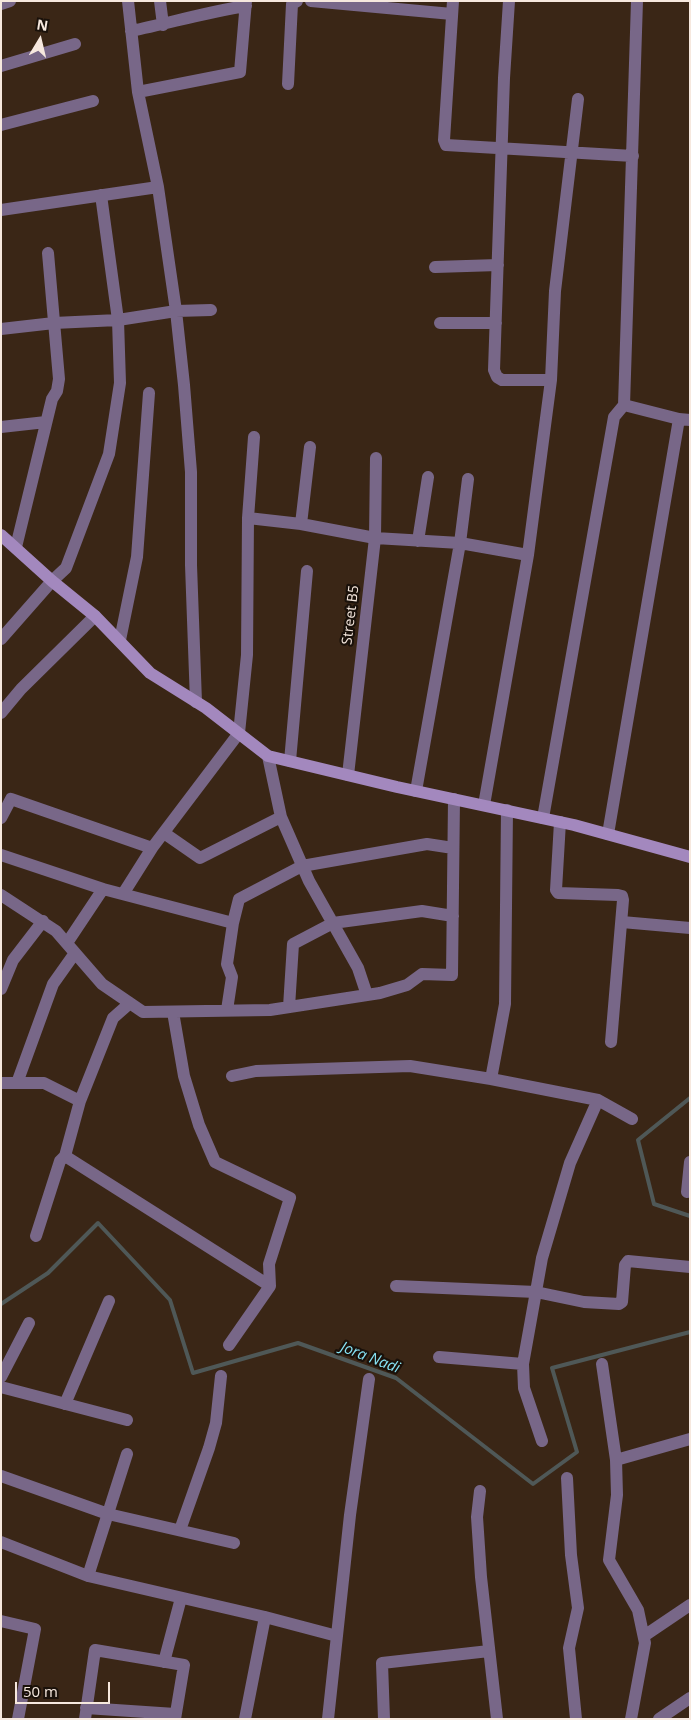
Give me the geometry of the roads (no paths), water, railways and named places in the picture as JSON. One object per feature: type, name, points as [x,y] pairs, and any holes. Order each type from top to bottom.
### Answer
[{"type":"street","points":[[1,4],[10,1]]},
{"type":"street","points":[[128,1],[138,92],[158,186],[176,311],[191,472],[191,565],[196,702]]},
{"type":"street","points":[[160,1],[163,25]]},
{"type":"street","points":[[288,84],[292,4],[297,1]]},
{"type":"street","points":[[311,1],[452,8],[444,140],[446,145],[633,156]]},
{"type":"street","points":[[509,1],[504,78],[494,370],[496,377],[502,380],[551,380]]},
{"type":"street","points":[[543,818],[614,417],[624,405],[637,1]]},
{"type":"street","points":[[132,31],[246,4],[240,72],[138,92]]},
{"type":"street","points":[[1,66],[75,44]]},
{"type":"street","points":[[484,805],[528,555],[551,380],[555,291],[578,99]]},
{"type":"street","points":[[1,125],[93,101]]},
{"type":"street","points":[[1,210],[158,186]]},
{"type":"street","points":[[1,639],[52,581],[66,568],[109,454],[120,383],[118,320],[101,195]]},
{"type":"street","points":[[16,547],[52,399],[57,391],[58,378],[48,253]]},
{"type":"street","points":[[435,267],[498,265]]},
{"type":"street","points":[[1,329],[54,323],[118,320],[176,311],[211,310]]},
{"type":"street","points":[[440,323],[496,323]]},
{"type":"street","points":[[120,640],[137,557],[149,393]]},
{"type":"street","points":[[608,834],[684,419],[624,405]]},
{"type":"street","points":[[1,427],[46,422]]},
{"type":"street","points":[[123,894],[152,848],[239,734],[247,656],[248,518],[254,437]]},
{"type":"street","points":[[301,524],[310,447]]},
{"type":"street","name":"Street B5","points":[[348,775],[375,538],[376,458]]},
{"type":"street","points":[[418,540],[428,477]]},
{"type":"street","points":[[416,791],[460,543],[468,479]]},
{"type":"street","points":[[248,518],[301,524],[375,538],[460,543],[528,555]]},
{"type":"street","points":[[1,534],[52,581],[95,616],[150,673],[196,702],[268,756],[416,791],[560,822],[690,857]]},
{"type":"street","points":[[290,761],[307,571]]},
{"type":"street","points":[[1,713],[21,689],[95,616]]},
{"type":"street","points":[[268,756],[281,817],[302,866],[358,968],[367,994]]},
{"type":"street","points":[[1,818],[6,797],[152,848]]},
{"type":"street","points":[[3,898],[43,921],[56,931],[102,984],[143,1012],[270,1010],[367,994],[407,985],[422,974],[452,975],[454,799]]},
{"type":"street","points":[[491,1079],[505,1004],[507,810]]},
{"type":"street","points":[[164,833],[200,858],[281,817]]},
{"type":"street","points":[[560,822],[556,890],[558,893],[622,896],[624,900],[611,1042]]},
{"type":"street","points":[[227,1010],[232,977],[227,964],[233,923],[240,899],[302,866],[427,844],[453,848]]},
{"type":"street","points":[[1,855],[104,889],[233,923]]},
{"type":"street","points":[[17,1083],[53,984],[104,889]]},
{"type":"street","points":[[289,1007],[292,944],[333,923],[422,911],[453,916]]},
{"type":"street","points":[[1,989],[13,960],[43,921]]},
{"type":"street","points":[[622,922],[690,928]]},
{"type":"street","points":[[36,1236],[60,1161],[65,1156],[80,1101],[113,1018],[130,1003]]},
{"type":"street","points":[[173,1012],[184,1076],[199,1125],[215,1162],[290,1198],[269,1264],[270,1286],[229,1345]]},
{"type":"street","points":[[232,1076],[256,1071],[410,1066],[491,1079],[598,1100],[632,1119]]},
{"type":"street","points":[[1,1084],[44,1083],[80,1101]]},
{"type":"street","points":[[542,1441],[524,1388],[523,1364],[542,1258],[570,1163],[598,1100]]},
{"type":"street","points":[[65,1156],[270,1286]]},
{"type":"street","points":[[687,1192],[690,1162]]},
{"type":"street","points":[[396,1286],[536,1292],[584,1302],[619,1304],[622,1302],[625,1264],[628,1261],[690,1268]]},
{"type":"street","points":[[65,1404],[109,1301]]},
{"type":"street","points":[[1,1376],[29,1323]]},
{"type":"street","points":[[440,1356],[523,1364]]},
{"type":"street","points":[[602,1364],[616,1460],[617,1495],[609,1560],[638,1610],[645,1643],[631,1719]]},
{"type":"street","points":[[180,1530],[216,1424],[221,1376]]},
{"type":"street","points":[[328,1719],[350,1515],[369,1379]]},
{"type":"street","points":[[1,1387],[127,1420]]},
{"type":"street","points":[[616,1460],[690,1439]]},
{"type":"street","points":[[88,1576],[127,1454]]},
{"type":"street","points":[[1,1476],[108,1514],[234,1542]]},
{"type":"street","points":[[567,1478],[571,1555],[578,1608],[569,1648],[576,1719]]},
{"type":"street","points":[[480,1490],[477,1517],[497,1719]]},
{"type":"street","points":[[1,1542],[88,1576],[266,1617],[337,1636]]},
{"type":"street","points":[[164,1662],[181,1598]]},
{"type":"street","points":[[644,1636],[690,1605]]},
{"type":"street","points":[[246,1719],[266,1617]]},
{"type":"street","points":[[1,1622],[35,1629],[18,1719]]},
{"type":"street","points":[[96,1650],[164,1662],[184,1665],[175,1717],[86,1713],[96,1650]]},
{"type":"street","points":[[384,1719],[382,1664],[489,1651]]},
{"type":"street","points":[[659,1719],[690,1698]]},
{"type":"waterway","name":"Jora Nadi","points":[[690,1098],[638,1140],[654,1204],[690,1216]]},
{"type":"waterway","name":"Jora Nadi","points":[[1,1304],[48,1273],[98,1223],[170,1300],[193,1373],[298,1343],[396,1378],[533,1484],[577,1452],[552,1368],[690,1332]]}]
